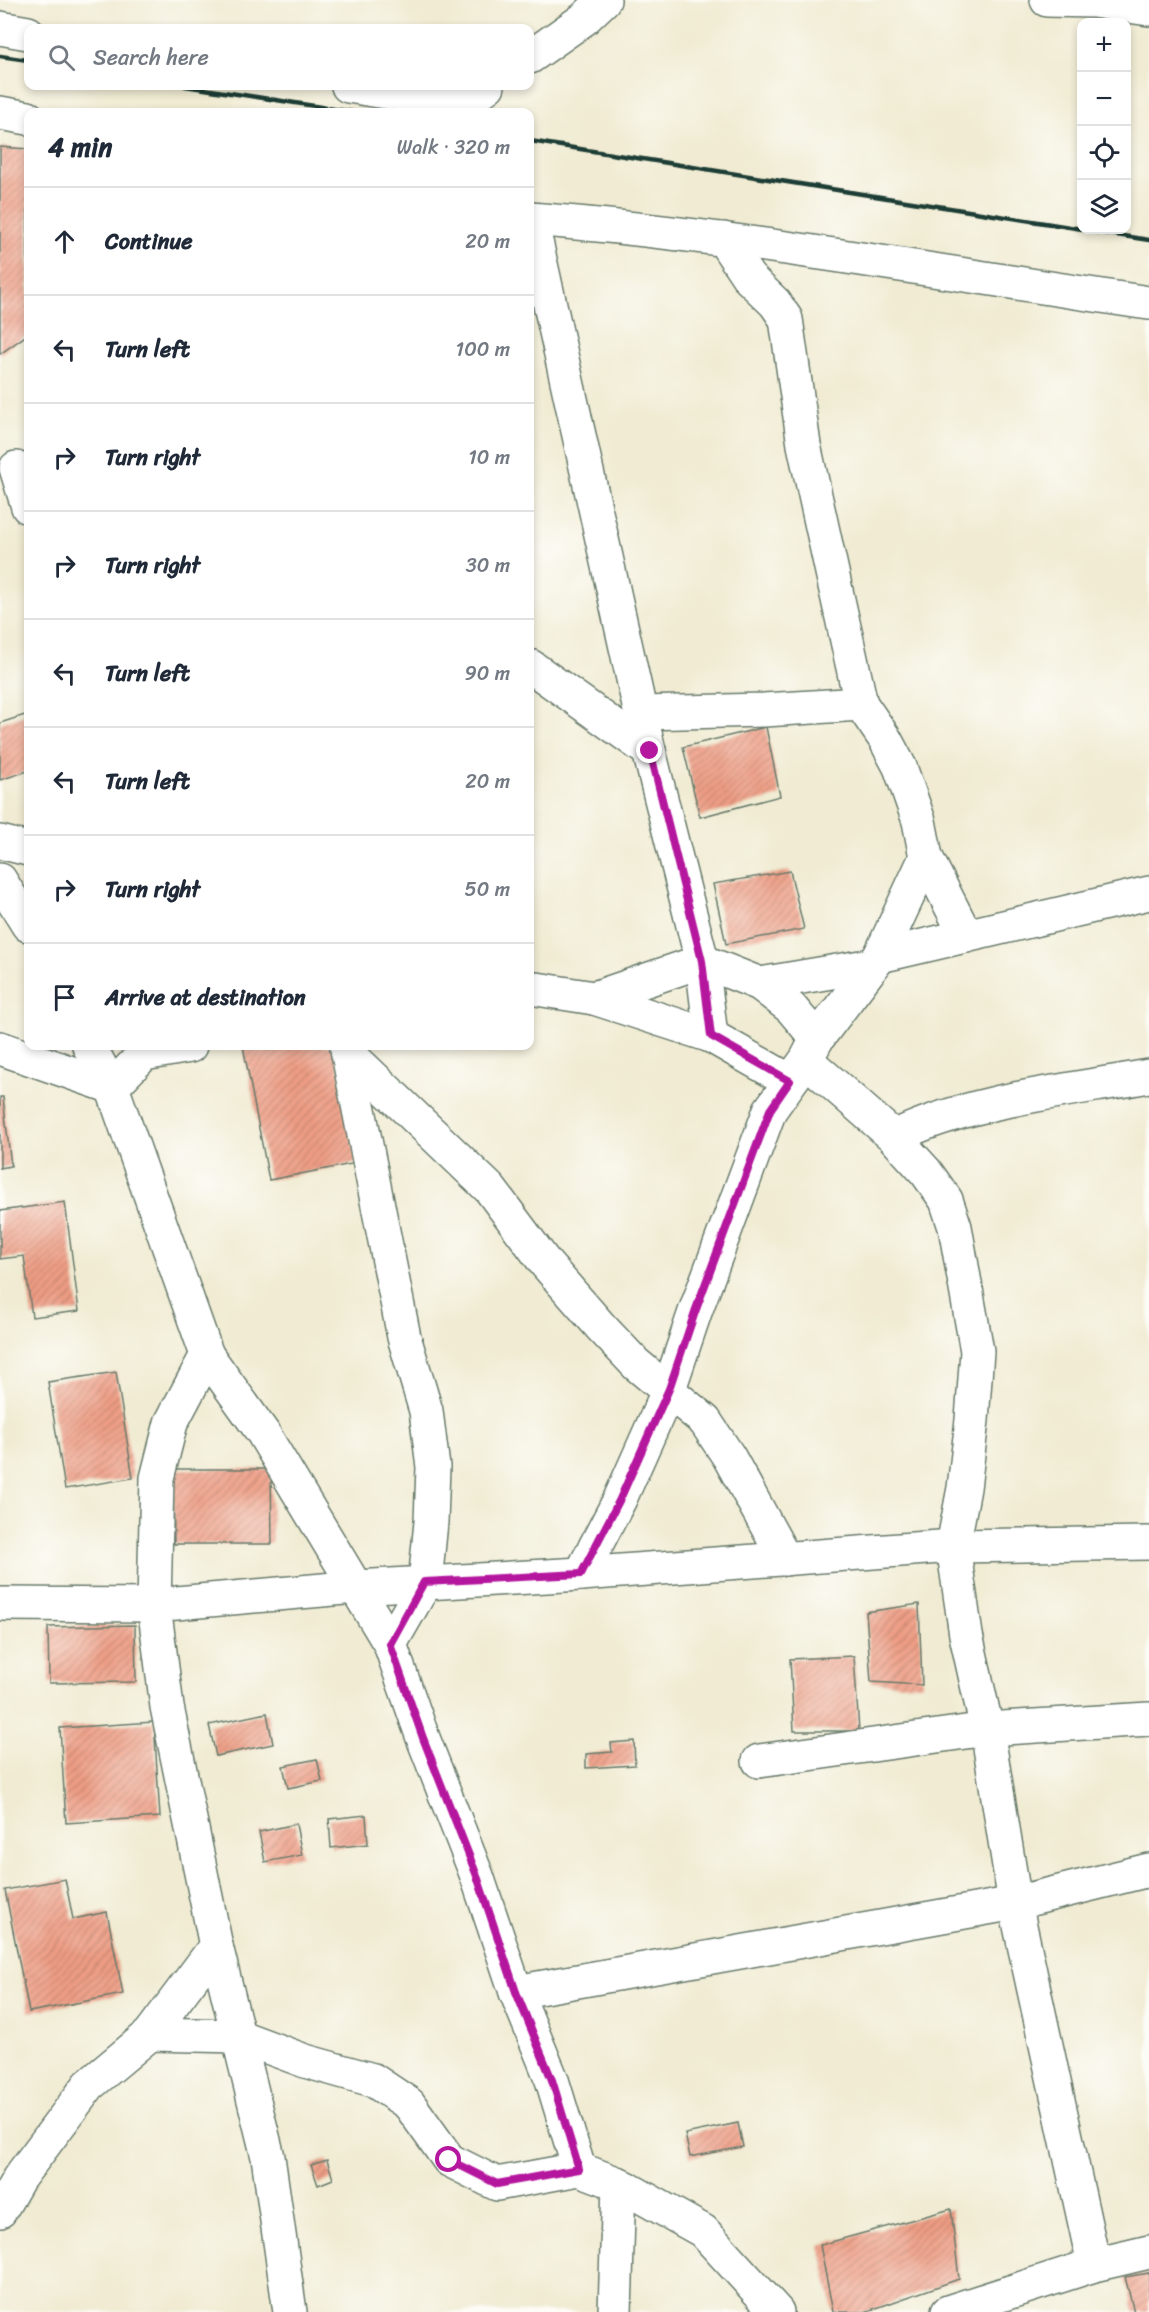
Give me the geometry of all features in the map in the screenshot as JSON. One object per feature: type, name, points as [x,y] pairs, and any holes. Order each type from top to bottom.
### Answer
[{"type":"street","points":[[534,54],[584,19],[604,0]]},
{"type":"street","points":[[1047,0],[1093,1],[1149,9]]},
{"type":"street","points":[[0,28],[24,32]]},
{"type":"street","points":[[368,90],[456,108],[482,90]]},
{"type":"street","points":[[0,113],[24,117]]},
{"type":"street","points":[[534,219],[606,225],[723,239],[930,268],[1149,303]]},
{"type":"street","points":[[534,237],[641,713],[702,961],[711,1036]]},
{"type":"street","points":[[723,239],[749,278],[775,303],[786,319],[804,444],[861,704],[885,739],[900,767],[919,821],[927,857],[966,936]]},
{"type":"street","points":[[15,469],[24,495]]},
{"type":"street","points":[[534,669],[650,751]]},
{"type":"street","points":[[641,713],[764,710],[861,704]]},
{"type":"street","points":[[0,842],[24,848]]},
{"type":"street","points":[[581,1574],[620,1499],[669,1389],[706,1280],[770,1110],[876,961],[927,857]]},
{"type":"street","points":[[0,880],[24,916]]},
{"type":"street","points":[[760,984],[876,961],[966,936],[1149,893]]},
{"type":"street","points":[[594,998],[702,961],[760,984],[791,1008],[804,1060]]},
{"type":"street","points":[[534,988],[594,998],[711,1036],[804,1060],[894,1137],[926,1172],[946,1200],[955,1227],[977,1351],[971,1431],[953,1546],[966,1635],[987,1729],[1015,1903],[1094,2265]]},
{"type":"street","points":[[0,1048],[112,1087]]},
{"type":"street","points":[[91,1050],[112,1087],[207,1355],[263,1433],[390,1644],[423,1738],[477,1876],[516,1992],[552,2080],[579,2169]]},
{"type":"street","points":[[112,1087],[145,1050]]},
{"type":"street","points":[[348,1050],[404,1337],[426,1411],[433,1467],[431,1522],[424,1582],[390,1644]]},
{"type":"street","points":[[349,1050],[490,1188],[546,1264],[636,1364],[705,1421],[729,1457],[785,1559]]},
{"type":"street","points":[[894,1137],[918,1125],[972,1108],[1149,1076]]},
{"type":"street","points":[[207,1355],[171,1423],[157,1478],[154,1605],[167,1707],[216,1946],[268,2157],[290,2312]]},
{"type":"street","points":[[0,1604],[154,1605],[356,1587],[581,1574],[953,1546],[1149,1543]]},
{"type":"street","points":[[759,1761],[987,1729],[1149,1719]]},
{"type":"street","points":[[516,1992],[1015,1903],[1149,1870]]},
{"type":"street","points":[[2,2207],[19,2178],[89,2085],[150,2034],[216,1946]]},
{"type":"street","points":[[150,2034],[238,2036],[305,2061],[373,2080],[409,2104],[449,2160],[497,2184],[579,2169],[618,2184],[703,2232],[777,2312]]},
{"type":"street","points":[[0,2169],[2,2207]]},
{"type":"street","points":[[615,2312],[618,2184]]},
{"type":"street","points":[[948,2312],[1094,2265],[1149,2252]]},
{"type":"building","points":[[0,147],[24,149],[24,337],[0,354]]},
{"type":"building","points":[[24,715],[24,772],[0,780],[0,723]]},
{"type":"building","points":[[766,727],[780,796],[700,817],[683,747]]},
{"type":"building","points":[[790,871],[804,929],[726,944],[713,884]]},
{"type":"building","points":[[244,1050],[336,1050],[357,1163],[269,1180]]},
{"type":"building","points":[[0,1097],[3,1097],[11,1166],[0,1168]]},
{"type":"building","points":[[65,1202],[79,1311],[32,1317],[24,1256],[0,1259],[0,1211]]},
{"type":"building","points":[[116,1372],[133,1478],[65,1489],[48,1382]]},
{"type":"building","points":[[173,1469],[271,1469],[272,1544],[174,1544]]},
{"type":"building","points":[[919,1604],[922,1685],[871,1682],[866,1612]]},
{"type":"building","points":[[135,1625],[136,1682],[49,1683],[48,1627]]},
{"type":"building","points":[[854,1656],[859,1731],[794,1731],[790,1659]]},
{"type":"building","points":[[267,1713],[273,1744],[216,1756],[209,1725]]},
{"type":"building","points":[[154,1722],[160,1817],[66,1823],[60,1728]]},
{"type":"building","points":[[634,1741],[635,1765],[586,1768],[586,1754],[612,1752],[611,1743]]},
{"type":"building","points":[[317,1759],[322,1781],[288,1788],[283,1766]]},
{"type":"building","points":[[366,1815],[368,1844],[331,1848],[329,1819]]},
{"type":"building","points":[[296,1824],[302,1855],[265,1862],[259,1832]]},
{"type":"building","points":[[65,1879],[73,1919],[107,1912],[123,1994],[29,2012],[5,1890]]},
{"type":"building","points":[[738,2123],[743,2147],[690,2157],[685,2134]]},
{"type":"building","points":[[327,2160],[333,2179],[318,2185],[311,2165]]},
{"type":"building","points":[[951,2209],[959,2279],[865,2312],[833,2312],[820,2245]]},
{"type":"building","points":[[1149,2273],[1149,2312],[1134,2312],[1125,2277]]},
{"type":"railway","points":[[0,56],[24,59]]},
{"type":"railway","points":[[211,90],[327,108]]},
{"type":"railway","points":[[534,142],[1077,228]]},
{"type":"railway","points":[[1110,234],[1149,240]]},
{"type":"route","points":[[449,2160],[497,2184],[579,2169],[552,2080],[516,1992],[477,1876],[423,1738],[390,1644],[424,1582],[581,1574],[620,1499],[669,1389],[730,1215],[770,1110],[790,1081],[711,1036],[702,961],[650,751]]}]
